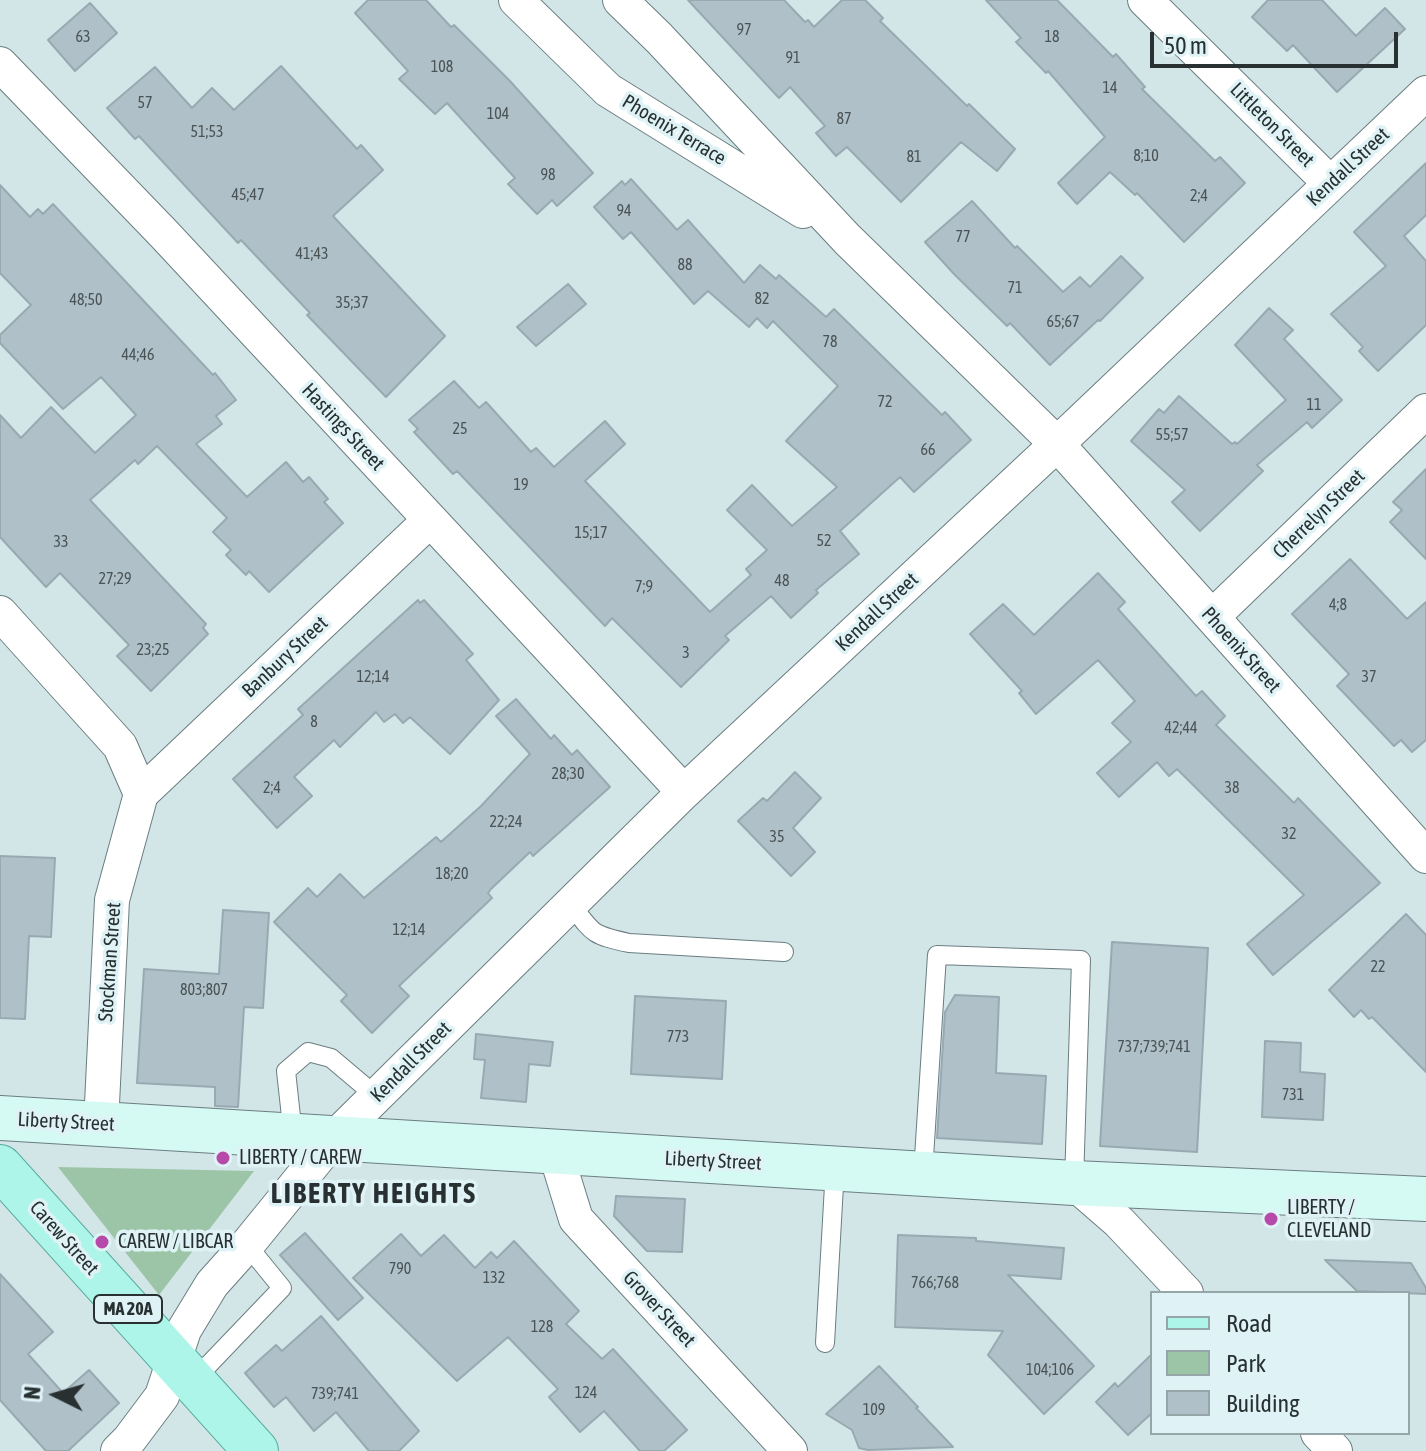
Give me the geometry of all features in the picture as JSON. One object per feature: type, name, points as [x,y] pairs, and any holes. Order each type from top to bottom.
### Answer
[{"type":"main road","name":"Liberty Street","points":[[0,1118],[1074,1183],[1426,1199]]},
{"type":"main road","name":"Carew Street","points":[[0,1167],[256,1451]]},
{"type":"street","name":"Phoenix Terrace","points":[[516,0],[608,90],[847,239]]},
{"type":"street","name":"Phoenix Terrace","points":[[620,0],[847,239],[1057,444]]},
{"type":"street","name":"Littleton Street","points":[[1145,0],[1330,183]]},
{"type":"street","name":"Hastings Street","points":[[0,64],[164,234],[684,792]]},
{"type":"street","name":"Kendall Street","points":[[118,1451],[182,1370],[184,1330],[212,1284],[247,1245],[314,1137],[376,1096],[684,792],[1057,444],[1426,93]]},
{"type":"street","name":"Cherrelyn Street","points":[[1212,617],[1426,411]]},
{"type":"street","name":"Phoenix Street","points":[[1057,444],[1426,856]]},
{"type":"street","name":"Banbury Street","points":[[141,794],[429,521]]},
{"type":"street","points":[[0,613],[120,746],[141,794]]},
{"type":"street","name":"Stockman Street","points":[[101,1124],[112,900],[141,794]]},
{"type":"street","name":"Grover Street","points":[[555,1151],[576,1219],[790,1451]]},
{"type":"street","points":[[1074,1183],[1119,1222],[1184,1291]]},
{"type":"street","points":[[1320,1435],[1335,1451]]},
{"type":"lane","points":[[571,904],[593,934],[605,938],[629,943],[784,952]]},
{"type":"lane","points":[[923,1173],[937,955],[1081,960],[1074,1183]]},
{"type":"lane","points":[[314,1137],[286,1071],[308,1052],[331,1058],[376,1096]]},
{"type":"lane","points":[[825,1343],[835,1168]]},
{"type":"lane","points":[[182,1370],[282,1288],[247,1245]]},
{"type":"green space","points":[[58,1167],[254,1171],[159,1295]]},
{"type":"building","points":[[368,0],[426,0],[509,80],[593,173],[557,206],[552,200],[537,214],[508,184],[515,178],[447,103],[435,114],[399,79],[408,71],[355,13]]},
{"type":"building","points":[[688,0],[784,0],[814,27],[842,0],[865,0],[883,18],[880,21],[1015,149],[997,171],[961,142],[901,202],[847,147],[836,156],[816,133],[825,126],[790,87],[779,98]]},
{"type":"building","points":[[986,0],[1057,0],[1113,57],[1116,54],[1145,87],[1142,89],[1215,161],[1220,157],[1245,183],[1184,242],[1137,193],[1135,195],[1110,172],[1077,204],[1058,183],[1105,137],[1048,71],[1046,73],[1016,42],[1021,38]]},
{"type":"building","points":[[1268,0],[1322,0],[1356,36],[1385,8],[1405,29],[1337,92],[1293,45],[1287,51],[1252,17]]},
{"type":"building","points":[[90,3],[117,33],[75,71],[48,40]]},
{"type":"building","points":[[281,66],[357,149],[361,145],[383,170],[333,216],[445,336],[386,397],[307,315],[310,313],[241,240],[238,243],[139,136],[135,139],[107,108],[155,67],[192,108],[212,88],[234,110]]},
{"type":"building","points":[[1426,163],[1426,215],[1404,236],[1426,261],[1426,325],[1378,371],[1359,351],[1363,347],[1331,314],[1386,266],[1354,232]]},
{"type":"building","points":[[631,179],[677,230],[688,220],[744,283],[760,265],[776,279],[779,275],[826,317],[834,309],[971,440],[914,492],[900,477],[840,531],[859,554],[816,590],[818,593],[791,618],[771,596],[725,636],[729,640],[681,687],[612,618],[605,626],[457,471],[453,474],[414,432],[418,429],[409,420],[454,381],[479,408],[486,402],[531,452],[536,448],[554,467],[605,421],[625,444],[585,481],[710,612],[751,575],[746,569],[767,550],[727,510],[752,485],[792,526],[837,487],[786,441],[838,386],[773,321],[767,328],[757,318],[749,327],[708,291],[694,304],[631,232],[623,239],[594,207],[622,181],[625,185]]},
{"type":"building","points":[[0,185],[30,217],[38,209],[43,214],[53,204],[213,375],[215,373],[236,400],[216,416],[222,424],[196,444],[247,497],[286,462],[303,482],[309,477],[328,499],[324,502],[343,523],[269,592],[249,571],[246,575],[226,555],[231,550],[213,532],[227,518],[157,446],[138,464],[135,460],[90,500],[206,624],[203,628],[208,634],[151,691],[117,656],[129,645],[60,573],[46,587],[0,537],[0,415],[21,438],[51,407],[95,453],[136,415],[101,377],[63,409],[0,343],[0,335],[31,305],[0,273]]},
{"type":"building","points":[[972,201],[1015,248],[1017,246],[1063,292],[1080,277],[1090,287],[1121,256],[1143,278],[1050,365],[1010,323],[1007,326],[954,274],[925,242]]},
{"type":"building","points":[[568,284],[586,304],[536,346],[517,327]]},
{"type":"building","points":[[1269,308],[1293,330],[1284,339],[1342,400],[1312,428],[1307,422],[1257,465],[1263,471],[1200,531],[1172,502],[1185,490],[1131,441],[1159,409],[1164,413],[1179,396],[1232,444],[1237,444],[1286,400],[1235,345]]},
{"type":"building","points":[[1426,469],[1426,559],[1390,522],[1402,510],[1393,502]]},
{"type":"building","points":[[1350,559],[1407,619],[1426,602],[1426,740],[1412,752],[1401,740],[1394,746],[1337,686],[1349,674],[1292,614]]},
{"type":"building","points":[[1098,573],[1125,602],[1118,609],[1196,696],[1202,691],[1225,716],[1216,725],[1294,803],[1298,798],[1380,883],[1273,975],[1247,944],[1304,895],[1177,769],[1169,776],[1157,762],[1119,797],[1097,773],[1131,742],[1112,723],[1135,701],[1098,660],[1036,714],[1019,693],[1022,691],[970,634],[1003,604],[1034,635]]},
{"type":"building","points":[[418,600],[420,603],[424,600],[473,654],[466,660],[499,700],[450,754],[410,717],[403,723],[395,714],[384,722],[376,712],[340,747],[334,740],[294,777],[312,796],[277,828],[233,779],[303,715],[298,709]]},
{"type":"building","points":[[516,699],[551,739],[554,735],[572,755],[577,750],[610,787],[533,856],[530,852],[491,889],[488,893],[492,898],[399,986],[409,996],[372,1033],[341,1001],[347,995],[274,922],[308,888],[317,897],[340,874],[364,898],[436,837],[441,842],[481,806],[530,754],[496,716]]},
{"type":"building","points":[[795,772],[821,798],[793,828],[815,852],[791,876],[738,821],[763,798],[767,801]]},
{"type":"building","points":[[0,856],[55,858],[51,937],[29,936],[25,1019],[0,1018]]},
{"type":"building","points":[[223,910],[269,913],[263,1008],[244,1007],[238,1107],[215,1106],[215,1087],[137,1083],[144,969],[219,974]]},
{"type":"building","points":[[1406,914],[1426,935],[1426,1072],[1372,1017],[1369,1019],[1361,1010],[1354,1017],[1329,990]]},
{"type":"building","points":[[1112,942],[1208,948],[1197,1152],[1100,1146]]},
{"type":"building","points":[[955,995],[999,997],[996,1073],[1046,1076],[1042,1144],[937,1138],[945,1012]]},
{"type":"building","points":[[635,996],[726,1001],[722,1079],[631,1074]]},
{"type":"building","points":[[476,1034],[553,1042],[550,1066],[529,1064],[526,1102],[481,1098],[485,1060],[474,1059]]},
{"type":"building","points":[[1265,1041],[1301,1043],[1300,1072],[1325,1074],[1323,1120],[1262,1117]]},
{"type":"building","points":[[616,1196],[685,1199],[682,1252],[647,1251],[614,1216]]},
{"type":"building","points":[[305,1233],[363,1298],[338,1320],[280,1255]]},
{"type":"building","points":[[401,1234],[421,1256],[444,1235],[475,1268],[491,1252],[497,1258],[514,1241],[579,1311],[566,1324],[602,1359],[613,1349],[687,1430],[664,1451],[640,1451],[604,1411],[580,1432],[549,1397],[558,1389],[508,1337],[457,1381],[353,1278]]},
{"type":"building","points":[[898,1235],[976,1238],[976,1241],[1064,1248],[1061,1279],[1008,1275],[1094,1366],[1044,1414],[988,1355],[1003,1331],[895,1327]]},
{"type":"building","points":[[1325,1260],[1411,1263],[1426,1288],[1426,1294],[1410,1291],[1357,1291]]},
{"type":"building","points":[[0,1274],[53,1332],[28,1354],[63,1393],[89,1370],[119,1403],[68,1451],[46,1451],[0,1400]]},
{"type":"building","points":[[321,1316],[419,1431],[399,1451],[369,1451],[336,1412],[314,1431],[286,1397],[274,1407],[245,1373],[276,1345],[282,1351]]},
{"type":"building","points":[[1150,1356],[1150,1415],[1128,1435],[1096,1402],[1115,1383],[1118,1387]]},
{"type":"building","points":[[879,1366],[953,1447],[859,1448],[852,1430],[826,1414]]},
{"type":"place","name":"LIBERTY / CAREW","points":[[223,1158]]},
{"type":"place","name":"LIBERTY / CLEVELAND","points":[[1271,1219]]},
{"type":"place","name":"CAREW / LIBCAR","points":[[102,1242]]},
{"type":"district","name":"LIBERTY HEIGHTS","points":[[374,1194]]}]
